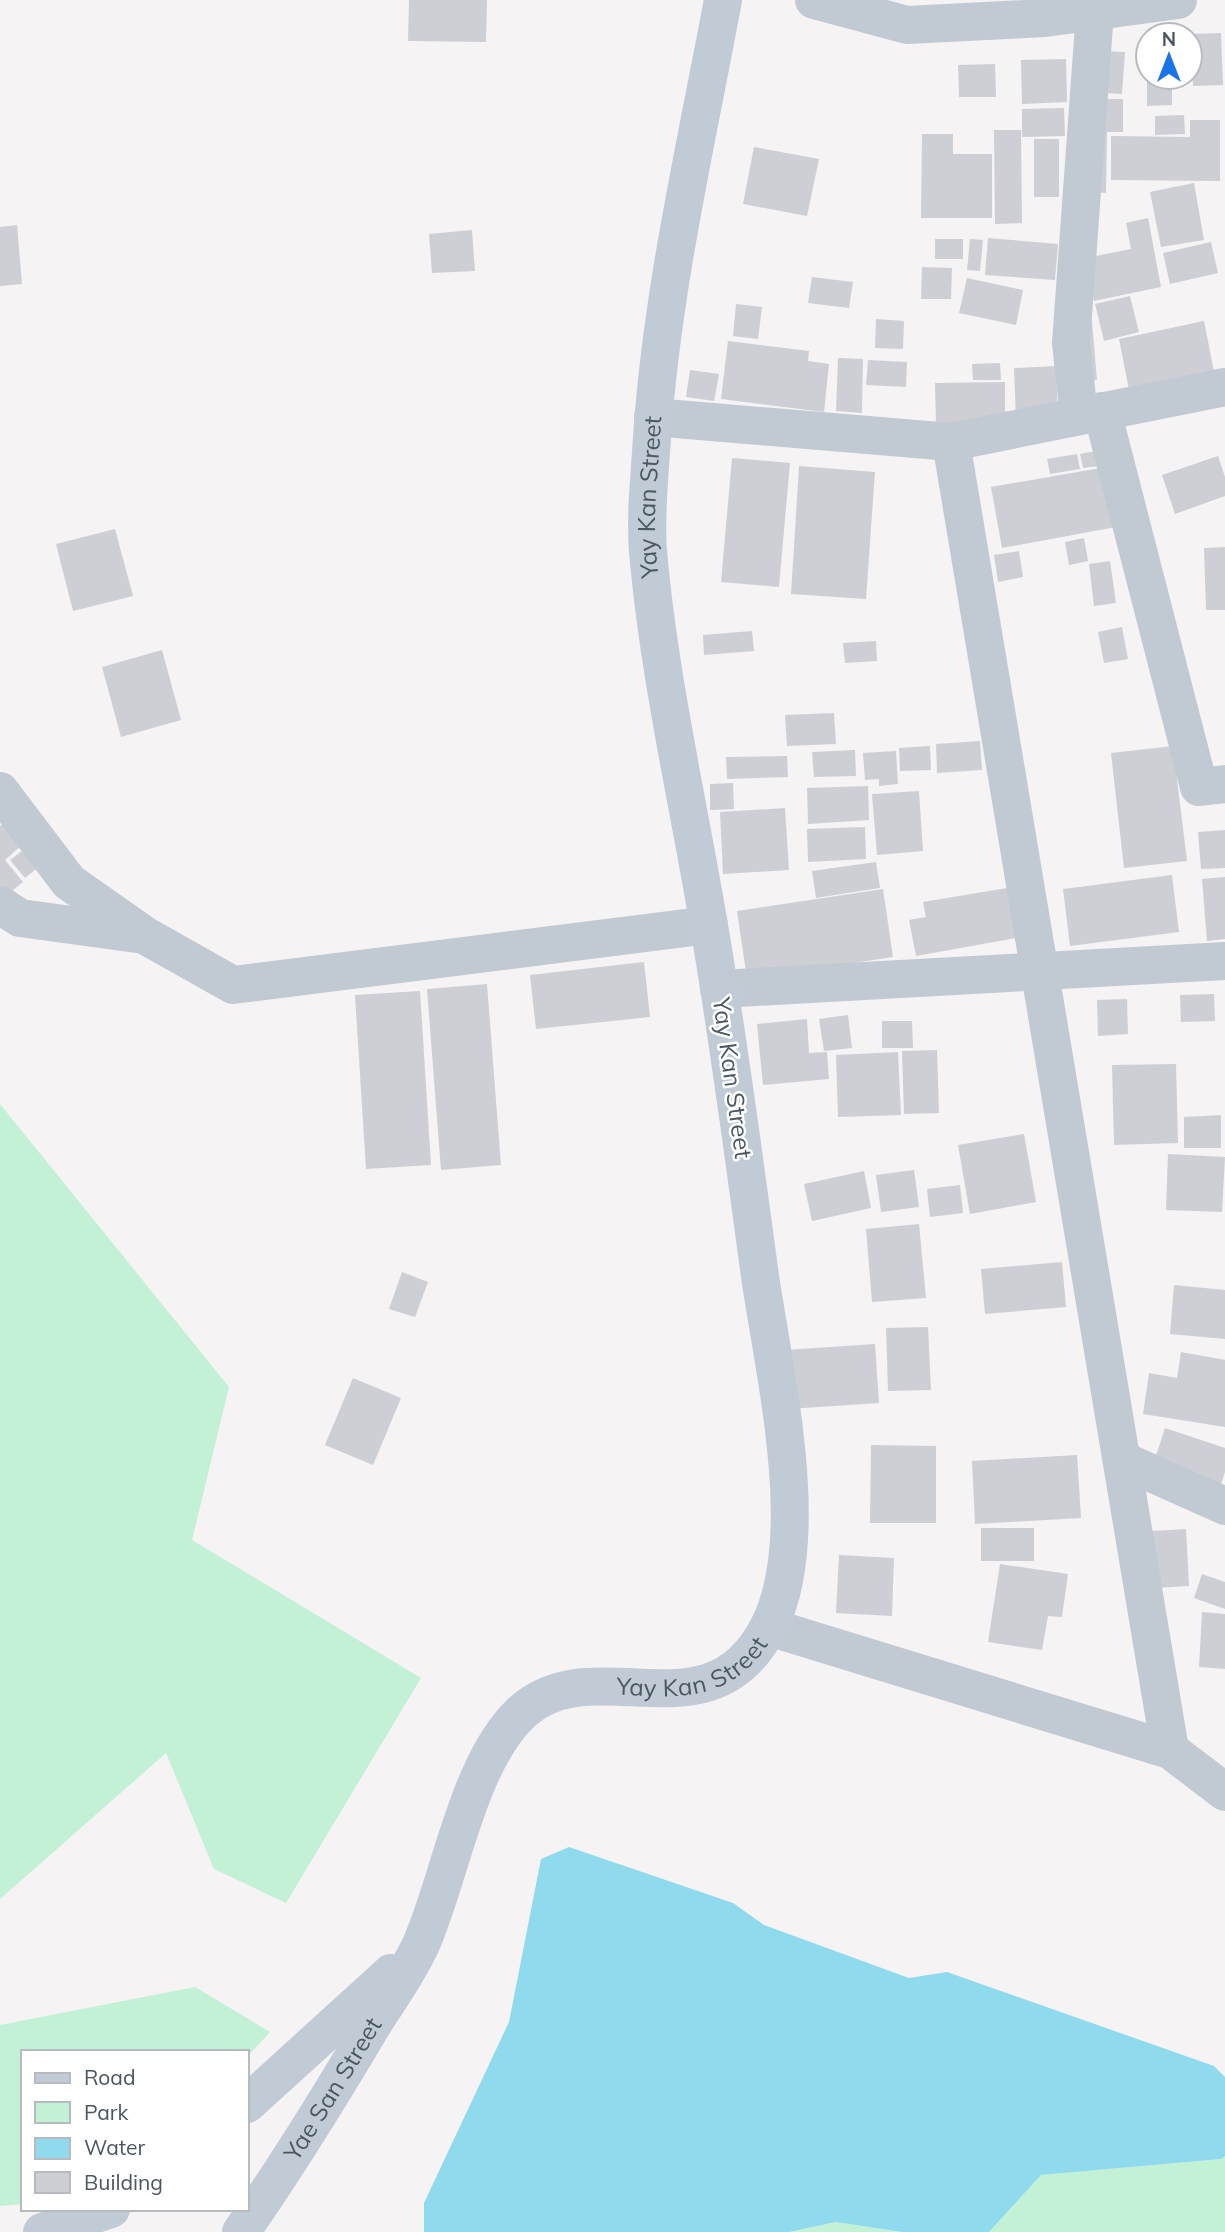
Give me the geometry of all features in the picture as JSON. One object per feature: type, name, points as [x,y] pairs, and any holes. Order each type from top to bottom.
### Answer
[{"type":"main road","name":"Yay Kan Street","points":[[421,1945],[481,1776],[500,1737],[526,1707],[562,1691],[605,1687],[685,1689],[716,1681],[741,1664],[769,1627],[785,1580],[792,1526],[784,1444],[719,989],[661,657],[648,544],[653,417],[662,330],[723,0]]},
{"type":"main road","points":[[248,2103],[421,1945]]},
{"type":"main road","name":"Yae San Street","points":[[241,2232],[305,2137],[421,1945]]},
{"type":"main road","points":[[42,2232],[105,2211]]},
{"type":"street","points":[[814,0],[907,25],[1045,18],[1178,0]]},
{"type":"street","points":[[1095,11],[1072,330],[1090,414],[1199,788],[1225,784]]},
{"type":"street","points":[[653,417],[951,442],[1225,387]]},
{"type":"street","points":[[951,442],[1170,1750]]},
{"type":"street","points":[[0,791],[69,883],[146,936],[233,985],[709,926]]},
{"type":"street","points":[[0,905],[20,918],[146,936]]},
{"type":"street","points":[[719,989],[1225,961]]},
{"type":"street","points":[[1122,1460],[1225,1506]]},
{"type":"street","points":[[769,1627],[1170,1750],[1225,1792]]},
{"type":"green space","points":[[0,1104],[229,1387],[192,1540],[421,1678],[286,1903],[214,1869],[166,1753],[0,1899]]},
{"type":"green space","points":[[195,1987],[270,2032],[248,2056],[248,2050],[21,2050],[21,2204],[0,2206],[0,2025]]},
{"type":"green space","points":[[1225,2156],[1225,2232],[989,2232],[1041,2175],[1220,2159]]},
{"type":"green space","points":[[836,2222],[902,2232],[789,2232]]},
{"type":"water","points":[[569,1847],[733,1903],[764,1925],[909,1978],[947,1972],[1214,2066],[1225,2077],[1225,2156],[1221,2159],[1041,2175],[989,2232],[902,2232],[836,2222],[789,2232],[424,2232],[424,2203],[509,2022],[541,1859]]},
{"type":"building","points":[[409,0],[487,0],[486,42],[408,41]]},
{"type":"building","points":[[1221,33],[1223,85],[1204,86],[1204,34]]},
{"type":"building","points":[[1104,51],[1125,52],[1122,94],[1102,93]]},
{"type":"building","points":[[1066,59],[1067,102],[1022,104],[1021,60]]},
{"type":"building","points":[[995,64],[996,97],[959,97],[958,65]]},
{"type":"building","points":[[1147,91],[1172,91],[1172,105],[1147,106]]},
{"type":"building","points":[[1095,99],[1123,99],[1123,132],[1107,132],[1106,193],[1094,192]]},
{"type":"building","points":[[1064,108],[1065,136],[1022,137],[1022,109]]},
{"type":"building","points":[[1184,115],[1185,134],[1155,135],[1155,116]]},
{"type":"building","points":[[1190,120],[1220,120],[1220,181],[1111,180],[1111,136],[1190,137]]},
{"type":"building","points":[[994,130],[1021,130],[1022,223],[995,224]]},
{"type":"building","points":[[922,134],[953,134],[953,154],[992,154],[992,218],[921,218]]},
{"type":"building","points":[[1034,139],[1059,139],[1059,197],[1034,197]]},
{"type":"building","points":[[754,147],[819,159],[807,216],[743,204]]},
{"type":"building","points":[[1194,183],[1204,240],[1161,247],[1150,192]]},
{"type":"building","points":[[1148,218],[1161,287],[1094,301],[1085,258],[1131,249],[1126,223]]},
{"type":"building","points":[[17,225],[22,284],[0,286],[0,227]]},
{"type":"building","points":[[472,230],[475,271],[432,273],[429,234]]},
{"type":"building","points":[[988,238],[1058,244],[1055,280],[985,275]]},
{"type":"building","points":[[935,239],[963,239],[963,259],[935,259]]},
{"type":"building","points":[[970,239],[983,240],[980,271],[967,270]]},
{"type":"building","points":[[1211,242],[1218,273],[1170,284],[1163,253]]},
{"type":"building","points":[[922,267],[952,268],[951,299],[921,299]]},
{"type":"building","points":[[812,277],[853,282],[849,308],[808,303]]},
{"type":"building","points":[[967,278],[1023,290],[1016,325],[959,313]]},
{"type":"building","points":[[1130,296],[1139,332],[1104,341],[1095,304]]},
{"type":"building","points":[[736,304],[762,307],[758,339],[733,336]]},
{"type":"building","points":[[1091,309],[1097,380],[1085,381]]},
{"type":"building","points":[[876,319],[904,321],[903,349],[875,348]]},
{"type":"building","points":[[1204,321],[1215,377],[1130,395],[1119,339]]},
{"type":"building","points":[[728,341],[809,351],[808,361],[829,364],[824,412],[721,399]]},
{"type":"building","points":[[838,358],[863,359],[862,413],[836,411]]},
{"type":"building","points":[[868,360],[907,362],[906,387],[866,385]]},
{"type":"building","points":[[1000,363],[1001,380],[973,380],[972,364]]},
{"type":"building","points":[[1056,366],[1058,418],[1016,420],[1014,368]]},
{"type":"building","points":[[690,370],[719,374],[714,401],[686,397]]},
{"type":"building","points":[[1005,382],[1005,424],[936,425],[935,383]]},
{"type":"building","points":[[1096,451],[1099,466],[1083,468],[1080,454]]},
{"type":"building","points":[[1077,454],[1080,469],[1050,474],[1047,459]]},
{"type":"building","points":[[1218,456],[1225,477],[1225,496],[1175,514],[1162,475]]},
{"type":"building","points":[[732,458],[790,463],[779,587],[721,582]]},
{"type":"building","points":[[799,466],[875,472],[866,599],[791,594]]},
{"type":"building","points":[[1106,467],[1116,527],[1002,548],[991,487]]},
{"type":"building","points":[[115,529],[133,596],[73,611],[56,544]]},
{"type":"building","points":[[1084,538],[1088,561],[1069,565],[1065,542]]},
{"type":"building","points":[[1225,547],[1225,610],[1206,610],[1204,548]]},
{"type":"building","points":[[1019,551],[1023,577],[998,582],[994,555]]},
{"type":"building","points":[[1110,561],[1116,603],[1094,606],[1089,564]]},
{"type":"building","points":[[1122,627],[1128,659],[1104,663],[1098,632]]},
{"type":"building","points":[[752,631],[754,651],[704,655],[703,635]]},
{"type":"building","points":[[876,641],[877,661],[845,663],[843,643]]},
{"type":"building","points":[[162,650],[181,720],[121,737],[102,667]]},
{"type":"building","points":[[834,713],[836,744],[787,746],[785,715]]},
{"type":"building","points":[[980,741],[982,770],[937,773],[936,744]]},
{"type":"building","points":[[930,746],[931,770],[900,771],[899,748]]},
{"type":"building","points":[[1173,746],[1187,861],[1124,868],[1111,753]]},
{"type":"building","points":[[855,750],[856,776],[814,777],[812,752]]},
{"type":"building","points":[[896,751],[898,784],[879,786],[879,779],[865,780],[863,753]]},
{"type":"building","points":[[787,756],[788,777],[727,779],[726,757]]},
{"type":"building","points":[[733,783],[734,809],[710,810],[710,784]]},
{"type":"building","points":[[868,786],[869,820],[808,824],[807,788]]},
{"type":"building","points":[[919,791],[923,851],[877,855],[872,794]]},
{"type":"building","points":[[785,808],[789,870],[723,874],[720,812]]},
{"type":"building","points":[[5,822],[23,844],[5,860],[23,882],[3,898],[0,895],[0,826]]},
{"type":"building","points":[[865,827],[866,859],[808,862],[807,829]]},
{"type":"building","points":[[1225,830],[1225,868],[1201,869],[1198,832]]},
{"type":"building","points":[[31,844],[45,862],[25,878],[10,860]]},
{"type":"building","points":[[876,862],[880,888],[816,898],[812,871]]},
{"type":"building","points":[[1172,875],[1179,932],[1070,946],[1063,889]]},
{"type":"building","points":[[1225,877],[1225,939],[1207,941],[1202,879]]},
{"type":"building","points":[[1007,888],[1016,938],[916,956],[909,920],[926,917],[923,902]]},
{"type":"building","points":[[883,889],[893,957],[747,979],[737,911]]},
{"type":"building","points":[[644,962],[650,1017],[536,1029],[530,975]]},
{"type":"building","points":[[487,984],[501,1165],[441,1170],[427,989]]},
{"type":"building","points":[[420,991],[431,1165],[366,1169],[355,995]]},
{"type":"building","points":[[1214,994],[1215,1021],[1181,1022],[1180,995]]},
{"type":"building","points":[[1127,999],[1128,1034],[1098,1036],[1097,1000]]},
{"type":"building","points":[[848,1015],[852,1048],[824,1051],[819,1019]]},
{"type":"building","points":[[807,1019],[809,1053],[827,1052],[829,1079],[763,1085],[757,1024]]},
{"type":"building","points":[[882,1021],[912,1021],[913,1048],[882,1048]]},
{"type":"building","points":[[937,1050],[939,1113],[904,1114],[902,1051]]},
{"type":"building","points":[[898,1052],[901,1115],[838,1117],[836,1055]]},
{"type":"building","points":[[1176,1064],[1178,1143],[1114,1145],[1112,1065]]},
{"type":"building","points":[[1221,1115],[1221,1148],[1184,1148],[1184,1117]]},
{"type":"building","points":[[1024,1134],[1036,1202],[970,1214],[958,1145]]},
{"type":"building","points":[[1168,1154],[1225,1157],[1222,1212],[1166,1210]]},
{"type":"building","points":[[914,1170],[919,1207],[881,1212],[876,1175]]},
{"type":"building","points":[[864,1171],[871,1208],[812,1221],[804,1184]]},
{"type":"building","points":[[960,1185],[963,1213],[930,1217],[927,1189]]},
{"type":"building","points":[[919,1224],[926,1298],[872,1302],[866,1229]]},
{"type":"building","points":[[1062,1262],[1066,1307],[985,1314],[981,1269]]},
{"type":"building","points":[[402,1272],[428,1282],[415,1317],[389,1309]]},
{"type":"building","points":[[1174,1285],[1225,1290],[1225,1339],[1170,1334]]},
{"type":"building","points":[[928,1327],[931,1390],[888,1391],[886,1328]]},
{"type":"building","points":[[875,1344],[879,1403],[788,1409],[785,1350]]},
{"type":"building","points":[[1181,1352],[1225,1360],[1225,1427],[1143,1414],[1149,1373],[1177,1378]]},
{"type":"building","points":[[353,1378],[401,1398],[373,1465],[325,1445]]},
{"type":"building","points":[[1165,1428],[1225,1448],[1225,1472],[1218,1493],[1151,1471]]},
{"type":"building","points":[[871,1445],[936,1446],[936,1523],[870,1523]]},
{"type":"building","points":[[1077,1455],[1081,1518],[975,1524],[972,1461]]},
{"type":"building","points":[[981,1528],[1034,1528],[1034,1561],[981,1561]]},
{"type":"building","points":[[1186,1529],[1189,1586],[1155,1588],[1152,1531]]},
{"type":"building","points":[[839,1555],[894,1558],[892,1616],[836,1613]]},
{"type":"building","points":[[1000,1564],[1068,1574],[1062,1617],[1048,1616],[1042,1650],[988,1642]]},
{"type":"building","points":[[1202,1574],[1225,1582],[1225,1609],[1194,1598]]},
{"type":"building","points":[[1202,1612],[1225,1614],[1225,1669],[1199,1667]]}]
